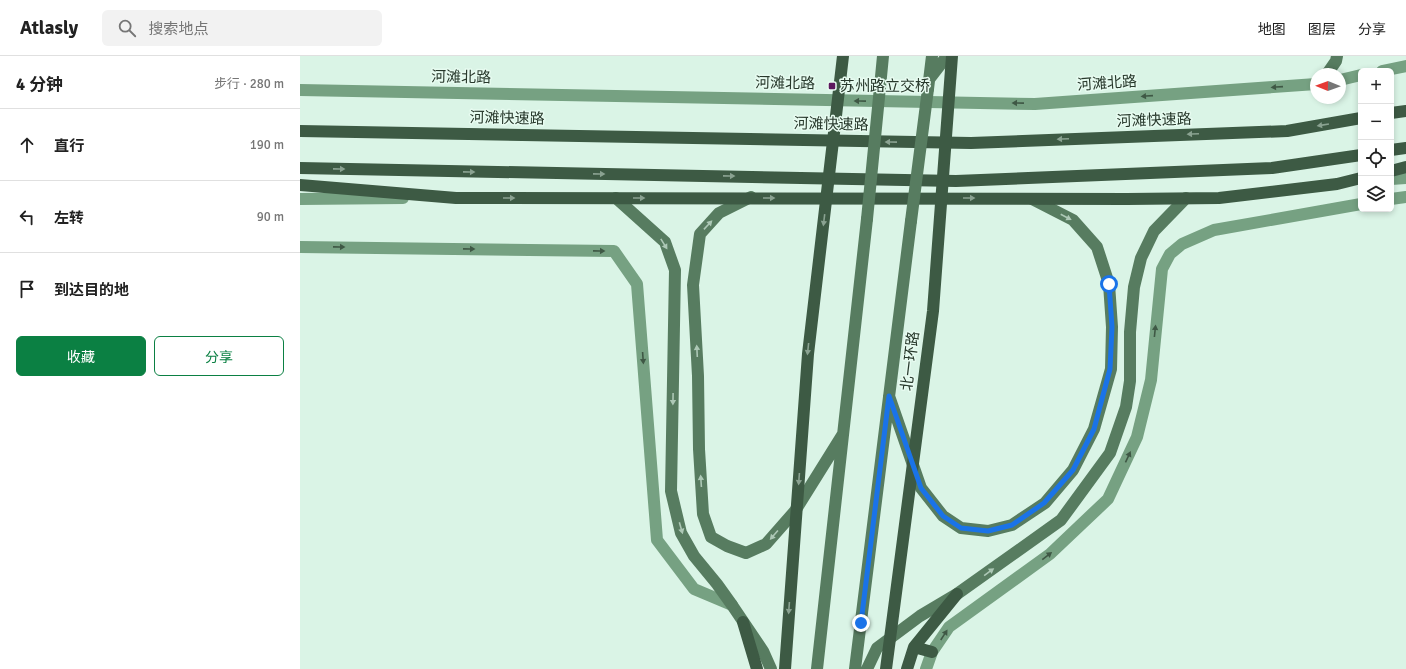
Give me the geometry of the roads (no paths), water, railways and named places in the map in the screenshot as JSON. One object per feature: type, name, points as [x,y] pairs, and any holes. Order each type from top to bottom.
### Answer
[{"type":"highway","points":[[785,669],[808,354],[843,56]]},
{"type":"highway","name":"北一环路","points":[[886,669],[933,311],[952,56]]},
{"type":"highway","points":[[1394,113],[1406,111]]},
{"type":"highway","name":"河滩快速路","points":[[300,131],[971,143],[1287,131],[1358,119]]},
{"type":"highway","points":[[1394,150],[1406,148]]},
{"type":"highway","points":[[300,168],[956,180],[1272,168],[1358,155]]},
{"type":"highway","points":[[1394,170],[1406,167]]},
{"type":"highway","points":[[300,185],[456,198],[1219,198],[1337,184],[1358,179]]},
{"type":"highway","points":[[907,669],[914,647],[957,594]]},
{"type":"highway","points":[[743,622],[757,669]]},
{"type":"highway","points":[[914,647],[932,652]]},
{"type":"main road","points":[[877,56],[880,61],[881,84]]},
{"type":"main road","points":[[817,669],[884,56]]},
{"type":"main road","points":[[855,669],[932,56]]},
{"type":"main road","points":[[928,84],[947,56]]},
{"type":"main road","points":[[1331,68],[1336,61],[1337,56]]},
{"type":"main road","points":[[616,198],[665,242],[675,270],[671,491],[682,533],[694,556],[717,584],[763,651],[771,669]]},
{"type":"main road","points":[[751,198],[719,213],[700,234],[693,285],[703,514],[711,537],[727,546],[746,553],[766,544],[795,511],[843,434]]},
{"type":"main road","points":[[867,669],[876,648],[920,616],[957,594],[1061,520],[1110,453],[1126,407],[1130,381],[1130,332],[1134,287],[1141,258],[1154,232],[1186,198]]},
{"type":"main road","points":[[889,396],[921,488],[943,516],[961,528],[988,531],[1012,525],[1044,503],[1073,470],[1094,429],[1110,369],[1112,327],[1109,284],[1097,247],[1073,220],[1032,199]]},
{"type":"street","points":[[1394,68],[1406,66]]},
{"type":"street","points":[[1346,79],[1358,76]]},
{"type":"street","name":"河滩北路","points":[[300,90],[1035,104],[1310,84]]},
{"type":"street","points":[[1394,179],[1406,178]]},
{"type":"street","points":[[1337,184],[1358,182]]},
{"type":"street","points":[[1394,198],[1406,196]]},
{"type":"street","points":[[300,199],[456,198]]},
{"type":"street","points":[[926,669],[932,652],[949,626],[1050,554],[1108,499],[1137,438],[1151,380],[1162,269],[1170,254],[1182,244],[1214,230],[1358,205]]},
{"type":"street","points":[[300,247],[614,251],[637,284],[657,540],[694,589],[732,605]]},
{"type":"place","name":"苏州路立交桥","points":[[832,86]]}]
